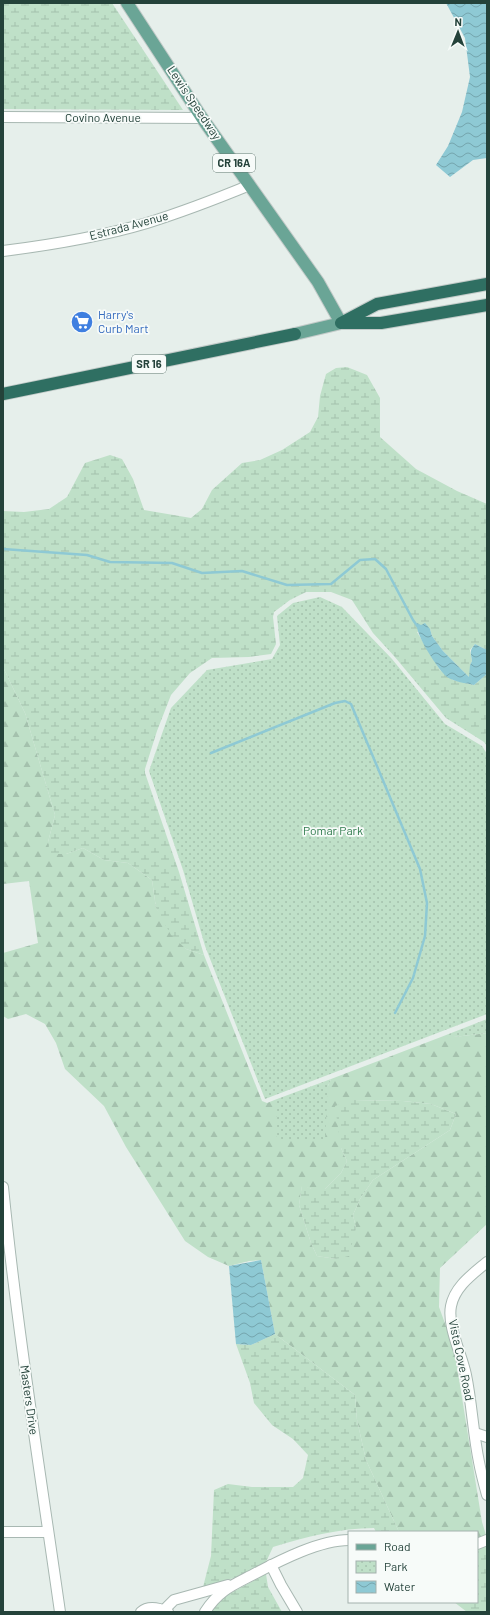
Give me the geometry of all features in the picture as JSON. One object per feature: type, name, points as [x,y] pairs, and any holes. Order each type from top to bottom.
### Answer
[{"type":"highway","name":"SR 16","points":[[341,323],[377,304],[487,284]]},
{"type":"highway","name":"SR 16","points":[[341,323],[381,323],[487,305]]},
{"type":"highway","name":"SR 16","points":[[3,394],[295,334]]},
{"type":"main road","name":"Lewis Speedway","points":[[127,3],[202,118],[318,282],[341,323]]},
{"type":"main road","name":"SR 16","points":[[295,334],[341,323]]},
{"type":"street","name":"Covino Avenue","points":[[3,117],[202,118]]},
{"type":"street","name":"Estrada Avenue","points":[[3,251],[73,240],[134,226],[199,205],[250,185]]},
{"type":"street","name":"Masters Drive","points":[[3,1187],[4,1212],[11,1265],[60,1612]]},
{"type":"street","name":"Vista Cove Road","points":[[487,1262],[464,1282],[455,1296],[451,1308],[452,1324],[463,1360],[470,1397],[479,1464],[487,1495]]},
{"type":"street","points":[[475,1433],[487,1437]]},
{"type":"street","points":[[3,1532],[48,1532]]},
{"type":"street","points":[[205,1612],[224,1591],[271,1565],[296,1553],[319,1546],[348,1540]]},
{"type":"street","points":[[271,1565],[297,1612]]},
{"type":"street","points":[[141,1612],[144,1609],[153,1607],[164,1611],[174,1600],[239,1582]]},
{"type":"green space","points":[[3,3],[112,3],[183,110],[3,109]]},
{"type":"green space","points":[[347,367],[367,375],[380,398],[380,437],[416,469],[457,491],[487,504],[487,649],[475,644],[470,650],[472,661],[470,665],[470,678],[443,651],[432,636],[430,629],[417,632],[440,670],[453,680],[474,685],[487,674],[487,746],[484,742],[446,718],[373,633],[352,600],[331,592],[306,592],[290,600],[274,612],[273,617],[276,644],[271,654],[249,657],[212,658],[190,673],[171,695],[157,731],[145,773],[179,872],[204,955],[186,949],[171,935],[156,908],[152,880],[128,863],[104,860],[83,848],[66,854],[50,854],[48,842],[55,815],[25,713],[3,667],[3,511],[24,512],[49,509],[67,497],[85,463],[110,455],[122,459],[133,479],[144,510],[191,518],[202,509],[212,490],[242,463],[260,460],[282,450],[310,432],[318,417],[320,396],[326,374],[336,368]]},
{"type":"green space","name":"Pomar Park","points":[[320,597],[342,607],[392,659],[445,724],[482,746],[487,754],[487,1014],[265,1099],[205,946],[183,870],[149,771],[171,708],[207,670],[272,659],[280,645],[277,616],[293,603]]},
{"type":"green space","points":[[3,667],[25,713],[55,815],[48,842],[66,854],[83,848],[104,860],[128,863],[152,880],[156,908],[186,949],[204,955],[262,1101],[267,1103],[277,1099],[277,1140],[328,1086],[331,1079],[441,1037],[487,1033],[487,1224],[440,1268],[439,1307],[454,1348],[482,1522],[486,1535],[478,1539],[478,1531],[399,1531],[366,1460],[357,1420],[355,1395],[275,1334],[261,1260],[249,1261],[229,1266],[208,1257],[185,1241],[126,1147],[104,1106],[65,1069],[56,1043],[45,1024],[26,1014],[8,1019],[3,1016],[3,953],[38,943],[29,881],[3,884]],"holes":[[[352,1100],[403,1101],[431,1104],[456,1114],[450,1130],[373,1180],[360,1199],[353,1215],[356,1228],[336,1259],[317,1256],[311,1243],[299,1205],[302,1186],[312,1189],[325,1189],[341,1173],[347,1161],[341,1148]]]},
{"type":"green space","points":[[487,1019],[487,1033],[441,1037]]},
{"type":"green space","points":[[331,1079],[328,1086],[325,1140],[277,1140],[277,1099]]},
{"type":"green space","points":[[352,1100],[403,1101],[431,1104],[456,1114],[450,1130],[373,1180],[360,1199],[353,1215],[356,1228],[349,1256],[336,1259],[317,1256],[311,1243],[299,1205],[302,1185],[312,1189],[325,1189],[341,1173],[347,1161],[341,1148],[335,1106]]},
{"type":"green space","points":[[275,1334],[355,1395],[357,1420],[366,1460],[399,1531],[376,1531],[374,1528],[361,1528],[323,1534],[285,1543],[273,1547],[266,1562],[237,1577],[203,1587],[211,1556],[214,1490],[228,1484],[252,1487],[293,1487],[303,1478],[308,1455],[293,1439],[272,1425],[254,1403],[250,1383],[236,1344],[251,1345]]},
{"type":"green space","points":[[487,1546],[487,1612],[467,1612],[455,1603],[478,1603],[478,1549]]},
{"type":"green space","points":[[266,1574],[268,1587],[282,1612],[213,1612],[213,1608],[227,1595]]},
{"type":"water","points":[[446,3],[487,3],[487,158],[473,160],[450,177],[436,165],[448,146],[462,112],[470,77],[465,38]]},
{"type":"water","points":[[417,623],[421,625],[425,623],[443,651],[469,677],[470,665],[472,661],[471,652],[473,646],[475,644],[487,649],[487,674],[474,685],[447,677],[433,660],[423,643],[419,635]]},
{"type":"water","points":[[261,1260],[275,1334],[251,1345],[236,1344],[229,1266]]},
{"type":"waterway","points":[[3,549],[87,555],[110,562],[172,563],[202,573],[242,571],[287,585],[331,584],[360,560],[375,559],[386,569],[418,627]]},
{"type":"waterway","points":[[211,753],[335,703],[345,701],[351,704],[420,869],[427,903],[425,936],[413,978],[395,1013]]},
{"type":"place","name":"Harry's Curb Mart","points":[[82,322]]}]
